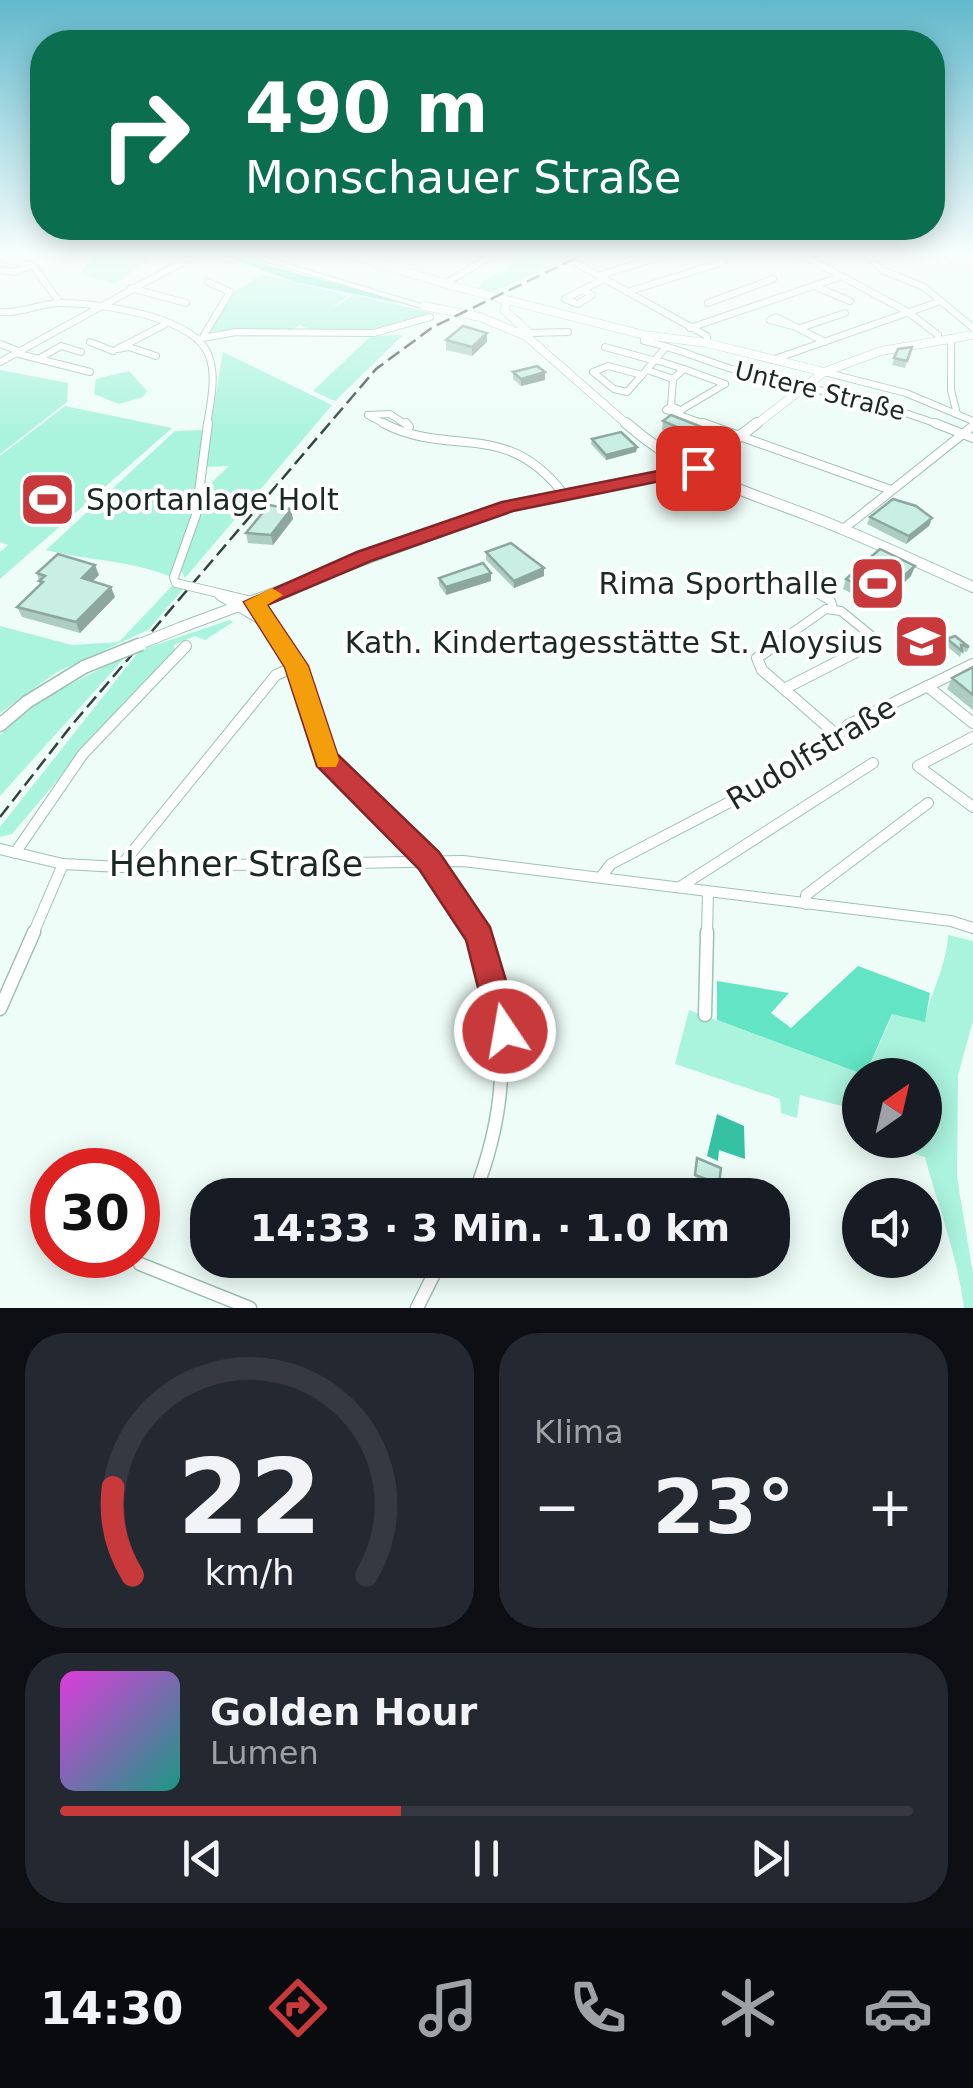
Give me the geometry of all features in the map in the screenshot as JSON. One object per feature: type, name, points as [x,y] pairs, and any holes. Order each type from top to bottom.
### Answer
[{"type":"main road","points":[[487,316],[526,336],[654,447],[691,468],[844,528]]},
{"type":"main road","points":[[497,316],[524,330]]},
{"type":"main road","points":[[510,316],[691,468],[973,584]]},
{"type":"main road","points":[[568,316],[644,335],[707,343],[824,372]]},
{"type":"main road","points":[[0,725],[46,689],[84,668],[364,556],[463,520],[562,492],[691,468],[714,460],[800,386],[824,372],[892,348],[973,331]]},
{"type":"main road","points":[[642,477],[656,462],[654,447]]},
{"type":"main road","points":[[691,468],[722,450]]},
{"type":"main road","points":[[714,460],[728,480]]},
{"type":"street","points":[[0,362],[81,316]]},
{"type":"street","points":[[130,316],[200,337],[373,334],[400,330],[430,317]]},
{"type":"street","points":[[200,337],[214,316]]},
{"type":"street","points":[[669,316],[706,336],[707,343]]},
{"type":"street","points":[[690,328],[725,316]]},
{"type":"street","points":[[825,342],[796,327],[837,316]]},
{"type":"street","points":[[772,360],[897,316]]},
{"type":"street","points":[[913,316],[938,336]]},
{"type":"street","points":[[98,351],[106,354],[124,348],[164,325]]},
{"type":"street","points":[[524,330],[568,332]]},
{"type":"street","points":[[644,335],[644,341],[666,348],[645,372],[623,392],[593,372],[608,366],[645,372],[673,378],[684,370]]},
{"type":"street","points":[[200,337],[213,366],[196,515],[176,582],[245,602],[268,627],[296,666],[326,759],[429,861],[484,946],[505,1031],[493,1148],[481,1178]]},
{"type":"street","points":[[951,338],[951,390],[957,414]]},
{"type":"street","points":[[90,342],[156,356]]},
{"type":"street","points":[[0,344],[37,360],[90,372]]},
{"type":"street","points":[[37,360],[61,346],[81,352]]},
{"type":"street","points":[[606,347],[725,384]]},
{"type":"street","name":"Untere Straße","points":[[666,348],[680,348],[728,368],[782,382],[892,406],[973,438]]},
{"type":"street","points":[[844,363],[843,370],[860,380]]},
{"type":"street","points":[[824,372],[860,380],[973,423],[844,528]]},
{"type":"street","points":[[673,378],[676,410]]},
{"type":"street","points":[[676,410],[725,384]]},
{"type":"street","points":[[676,410],[891,490]]},
{"type":"street","points":[[411,429],[401,418],[379,412],[368,415],[411,429],[516,451],[540,466],[562,492]]},
{"type":"street","points":[[783,689],[875,642],[833,608],[830,601],[794,581]]},
{"type":"street","points":[[833,608],[756,658],[783,689],[837,735]]},
{"type":"street","points":[[14,852],[72,768],[132,702],[178,661],[186,646]]},
{"type":"street","name":"Rudolfstraße","points":[[601,878],[612,864],[814,758],[837,735],[973,664]]},
{"type":"street","points":[[120,866],[276,676],[296,666]]},
{"type":"street","points":[[928,686],[973,723]]},
{"type":"street","points":[[918,766],[970,743]]},
{"type":"street","points":[[908,758],[973,807]]},
{"type":"street","points":[[680,888],[686,880],[872,763]]},
{"type":"street","points":[[806,904],[806,895],[944,788]]},
{"type":"street","name":"Hehner Straße","points":[[0,849],[63,864],[120,866],[429,861],[951,921],[973,928]]},
{"type":"street","points":[[0,1009],[63,864]]},
{"type":"street","points":[[705,1014],[708,892]]},
{"type":"street","points":[[160,1272],[250,1308]]},
{"type":"street","points":[[417,1308],[433,1278]]},
{"type":"shaded area","points":[[219,316],[424,316],[367,332],[331,332],[299,325],[288,332],[209,331]]},
{"type":"shaded area","points":[[403,335],[335,401],[313,391],[371,336]]},
{"type":"shaded area","points":[[223,352],[332,405],[185,578],[180,568],[201,493],[229,466],[204,467]]},
{"type":"shaded area","points":[[0,370],[68,383],[67,402],[0,454]]},
{"type":"shaded area","points":[[129,371],[147,391],[143,397],[119,404],[94,394],[96,379]]},
{"type":"shaded area","name":"Sportanlage Holt","points":[[65,406],[172,428],[0,579],[0,552],[8,545],[0,542],[0,456]]},
{"type":"shaded area","points":[[204,430],[191,522],[171,577],[141,567],[46,550],[175,431]]},
{"type":"shaded area","points":[[172,586],[184,588],[148,630],[57,672],[0,713],[0,626],[72,645],[119,642]]},
{"type":"shaded area","points":[[233,622],[205,640],[195,636],[174,645],[176,657],[103,726],[12,834],[0,837],[0,827],[140,650]]},
{"type":"shaded area","points":[[127,655],[0,796],[0,735],[38,701]]},
{"type":"shaded area","points":[[948,935],[973,941],[973,1021],[958,1075],[957,1177],[973,1274],[973,1308],[964,1308],[942,1216],[942,1178],[931,1178],[925,1158],[942,1158],[942,1058],[873,1058],[893,1014],[925,1021]]},
{"type":"shaded area","points":[[858,966],[930,993],[925,1022],[892,1014],[873,1058],[842,1058],[842,1066],[717,1020],[717,981],[789,993],[771,1013],[791,1028]]},
{"type":"shaded area","points":[[689,1010],[842,1067],[842,1106],[800,1095],[797,1118],[781,1113],[780,1099],[675,1064]]},
{"type":"shaded area","points":[[717,1114],[744,1126],[745,1159],[719,1150],[718,1161],[707,1156]]},
{"type":"building","points":[[463,326],[487,333],[472,347],[446,340]]},
{"type":"building","points":[[912,347],[907,361],[894,358],[898,349]]},
{"type":"building","points":[[537,366],[545,372],[521,379],[513,372]]},
{"type":"building","points":[[671,415],[702,427],[693,434],[663,421]]},
{"type":"building","points":[[621,432],[637,447],[606,455],[592,439]]},
{"type":"building","points":[[893,499],[916,506],[932,518],[909,536],[870,517]]},
{"type":"building","points":[[269,505],[291,509],[271,535],[246,533]]},
{"type":"building","points":[[511,543],[544,568],[514,581],[486,552]]},
{"type":"building","name":"Rima Sporthalle","points":[[880,549],[915,566],[881,596],[846,579]]},
{"type":"building","points":[[58,554],[95,565],[82,578],[111,587],[76,622],[17,607],[43,582],[39,581],[45,576],[37,573]]},
{"type":"building","points":[[483,563],[491,573],[446,587],[439,578]]},
{"type":"building","points":[[955,636],[969,647],[961,645],[962,651],[947,639]]},
{"type":"building","points":[[973,667],[973,695],[952,678]]},
{"type":"building","points":[[697,1158],[721,1168],[720,1178],[695,1175]]},
{"type":"railway","points":[[0,817],[71,726],[376,369],[433,327],[456,316]]},
{"type":"slow traffic","points":[[272,595],[254,602],[296,666],[327,760]]},
{"type":"place","name":"Sportanlage Holt","points":[[47,499]]},
{"type":"place","name":"Rima Sporthalle","points":[[877,583]]},
{"type":"place","name":"Kath. Kindertagesstätte St. Aloysius","points":[[922,642]]},
{"type":"route","points":[[505,1031],[488,954],[480,936],[429,861],[326,759],[296,666],[254,602],[364,556],[509,506],[562,492],[698,468]]}]
